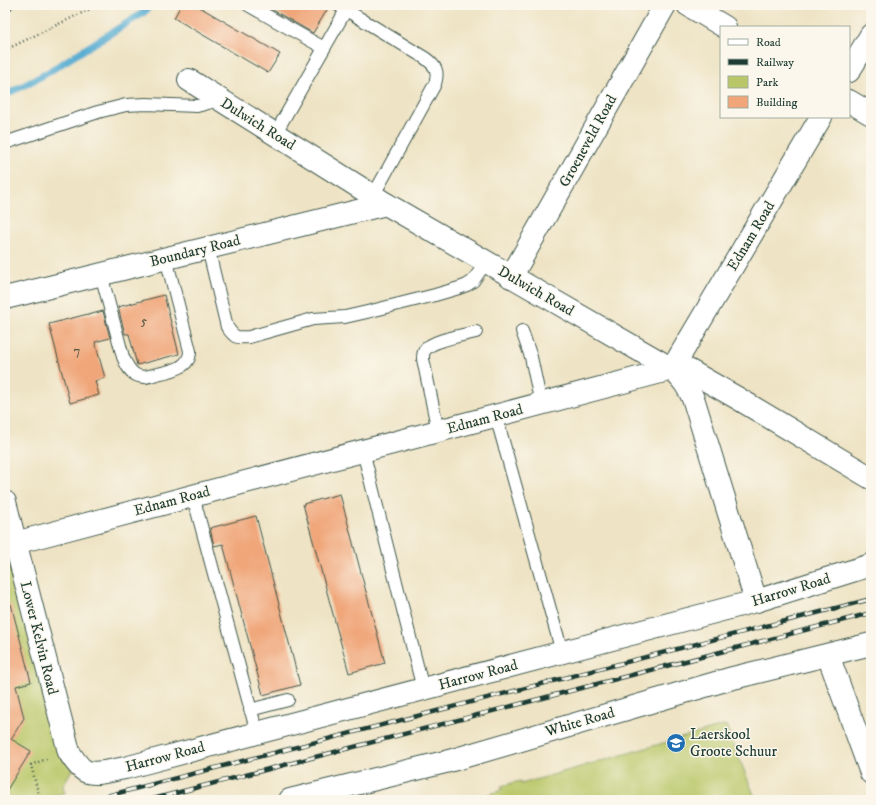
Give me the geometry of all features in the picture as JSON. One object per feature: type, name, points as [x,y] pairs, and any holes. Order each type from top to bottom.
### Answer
[{"type":"street","name":"Groeneveld Road","points":[[511,277],[665,5]]},
{"type":"street","points":[[688,5],[723,26]]},
{"type":"street","points":[[850,69],[871,35]]},
{"type":"street","name":"Dulwich Road","points":[[189,80],[379,200],[511,277],[674,366],[694,401],[756,601]]},
{"type":"street","points":[[850,102],[871,114]]},
{"type":"street","name":"Ednam Road","points":[[15,543],[541,404],[674,366],[820,118]]},
{"type":"street","name":"Boundary Road","points":[[5,298],[208,248],[379,200]]},
{"type":"street","points":[[674,366],[739,399],[871,477]]},
{"type":"street","name":"Lower Kelvin Road","points":[[5,502],[68,752],[84,770]]},
{"type":"street","name":"Harrow Road","points":[[84,770],[99,773],[125,768],[756,601],[871,565]]},
{"type":"street","name":"White Road","points":[[290,800],[346,793],[449,760],[729,679],[871,644]]},
{"type":"street","points":[[828,655],[871,773]]},
{"type":"lane","points":[[248,5],[324,48]]},
{"type":"lane","points":[[275,134],[324,48],[342,7],[425,58],[435,67],[437,71],[437,78],[379,200]]},
{"type":"lane","points":[[5,143],[98,112],[126,105],[146,104],[197,106],[219,99]]},
{"type":"lane","points":[[208,248],[227,327],[234,336],[240,338],[249,337],[313,319],[367,312],[459,288],[467,285],[473,280],[486,262]]},
{"type":"lane","points":[[101,274],[124,357],[130,370],[135,375],[145,377],[176,370],[187,361],[190,356],[190,351],[166,258]]},
{"type":"lane","points":[[522,331],[531,357],[541,404]]},
{"type":"lane","points":[[438,431],[423,359],[424,351],[435,343],[476,332]]},
{"type":"lane","points":[[496,416],[562,652]]},
{"type":"lane","points":[[363,451],[423,689]]},
{"type":"lane","points":[[193,496],[257,733]]},
{"type":"lane","points":[[250,710],[288,700]]},
{"type":"path","points":[[5,50],[90,9],[95,5]]},
{"type":"path","points":[[31,765],[40,800]]},
{"type":"green space","points":[[5,502],[76,762],[63,786],[65,793],[37,800],[5,800]]},
{"type":"green space","name":"Laerskool Groote Schuur","points":[[726,725],[756,800],[484,800],[483,796],[502,790],[501,786],[520,781],[521,784]]},
{"type":"building","points":[[181,5],[196,5],[280,54],[268,73],[174,18]]},
{"type":"building","points":[[264,5],[330,5],[313,33]]},
{"type":"building","points":[[164,295],[179,354],[137,365],[129,334],[125,334],[118,307]]},
{"type":"building","points":[[103,311],[110,338],[95,342],[105,378],[95,381],[99,395],[70,403],[49,324]]},
{"type":"building","points":[[340,494],[385,663],[349,673],[303,504]]},
{"type":"building","points":[[256,516],[300,685],[263,695],[223,544],[214,546],[210,528]]},
{"type":"building","points":[[11,604],[31,682],[16,686],[24,718],[11,739],[31,751],[5,793],[5,605]]},
{"type":"waterway","points":[[5,95],[42,76],[143,13],[151,5]]},
{"type":"railway","points":[[91,800],[871,599]]},
{"type":"railway","points":[[149,800],[871,613]]},
{"type":"place","name":"Laerskool Groote Schuur","points":[[676,743]]}]
